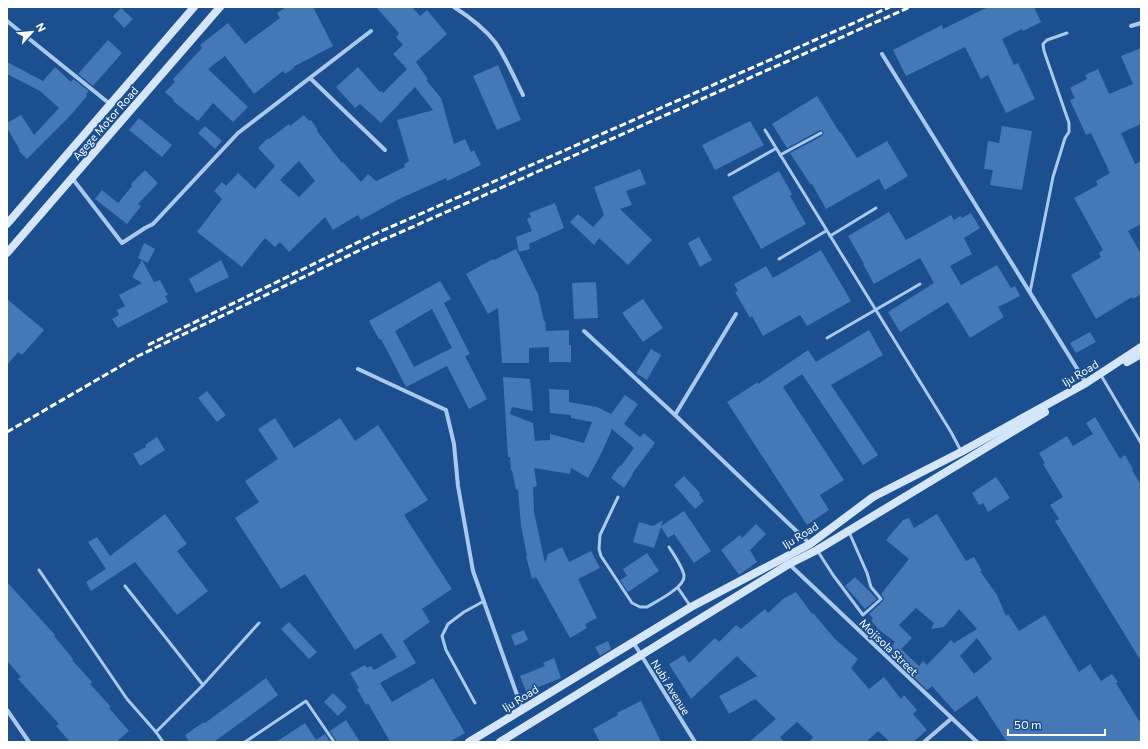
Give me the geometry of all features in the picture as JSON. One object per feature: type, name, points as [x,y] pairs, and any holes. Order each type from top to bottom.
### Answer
[{"type":"main road","name":"Agege Motor Road","points":[[7,224],[194,7]]},
{"type":"main road","name":"Agege Motor Road","points":[[7,253],[220,7]]},
{"type":"main road","name":"Iju Road","points":[[469,742],[691,607],[810,544],[873,497],[961,452],[1086,384],[1141,347]]},
{"type":"main road","name":"Iju Road","points":[[500,742],[790,564],[817,550],[1141,354]]},
{"type":"street","points":[[454,7],[470,18],[494,42],[510,68],[523,95]]},
{"type":"street","points":[[7,21],[110,104]]},
{"type":"street","points":[[1131,26],[1141,23]]},
{"type":"street","points":[[72,178],[122,243],[153,224],[238,133],[372,30]]},
{"type":"street","points":[[882,54],[1086,384]]},
{"type":"street","points":[[310,78],[385,150]]},
{"type":"street","points":[[675,415],[736,314]]},
{"type":"street","points":[[584,331],[675,415],[810,544]]},
{"type":"street","points":[[358,369],[446,410],[454,444],[458,486],[473,571],[522,709]]},
{"type":"street","name":"Mojisola Street","points":[[790,564],[977,742]]},
{"type":"street","name":"Nubi Avenue","points":[[633,642],[695,742]]},
{"type":"street","points":[[7,710],[29,742]]},
{"type":"street","points":[[924,742],[952,718]]},
{"type":"lane","points":[[1030,293],[1053,177],[1065,138],[1069,132],[1069,123],[1044,51],[1043,44],[1046,40],[1067,33]]},
{"type":"lane","points":[[765,130],[775,149],[951,432],[961,452]]},
{"type":"lane","points":[[780,155],[821,133]]},
{"type":"lane","points":[[729,175],[775,149]]},
{"type":"lane","points":[[830,236],[876,208]]},
{"type":"lane","points":[[779,259],[826,231]]},
{"type":"lane","points":[[828,338],[920,284]]},
{"type":"lane","points":[[1102,378],[1141,443]]},
{"type":"lane","points":[[618,497],[602,530],[598,545],[601,556],[634,605],[644,608],[651,605],[678,588],[684,580],[683,574],[669,547]]},
{"type":"lane","points":[[817,550],[833,575],[863,615],[881,599],[871,586],[867,573],[848,531]]},
{"type":"lane","points":[[39,570],[127,699],[163,742]]},
{"type":"lane","points":[[126,586],[203,685]]},
{"type":"lane","points":[[678,588],[691,607]]},
{"type":"lane","points":[[475,703],[446,650],[442,636],[448,624],[464,612],[484,601]]},
{"type":"lane","points":[[156,732],[203,685],[259,623]]},
{"type":"lane","points":[[245,742],[306,701],[334,742]]},
{"type":"building","points":[[286,7],[313,7],[333,46],[293,67],[294,68],[285,74],[283,71],[254,94],[225,56],[208,69],[248,107],[233,122],[213,103],[198,121],[173,101],[174,100],[165,92],[175,82],[173,79],[202,48],[200,45],[228,23],[245,44],[280,18],[277,13]]},
{"type":"building","points":[[376,7],[412,7],[420,16],[427,10],[447,34],[416,62],[428,79],[426,80],[441,98],[454,144],[465,139],[471,152],[474,150],[481,165],[447,181],[446,178],[399,199],[361,220],[358,215],[333,230],[325,217],[289,252],[280,242],[275,247],[265,238],[242,267],[197,232],[222,199],[214,191],[222,182],[226,186],[238,173],[255,189],[275,166],[258,148],[268,138],[269,139],[289,124],[290,126],[304,115],[309,121],[311,120],[318,130],[317,131],[342,163],[343,162],[361,182],[368,174],[376,181],[405,167],[404,164],[409,161],[397,120],[433,110],[415,87],[381,123],[360,104],[355,108],[336,87],[358,67],[380,92],[382,91],[383,93],[407,69],[393,54],[403,45],[396,37],[399,33]],"holes":[[[299,161],[315,181],[299,197],[280,180]]]},
{"type":"building","points":[[988,7],[1034,7],[1041,22],[1002,39],[1014,65],[1018,63],[1035,99],[1006,113],[988,75],[981,79],[965,47],[906,76],[893,50],[942,25],[943,29]]},
{"type":"building","points":[[121,8],[133,19],[124,28],[113,16]]},
{"type":"building","points":[[108,40],[122,53],[93,86],[78,74]]},
{"type":"building","points":[[1141,48],[1141,124],[1121,133],[1135,164],[1141,161],[1141,224],[1128,231],[1141,254],[1141,294],[1133,299],[1132,297],[1096,319],[1071,275],[1101,257],[1099,253],[1103,250],[1074,198],[1098,185],[1096,181],[1110,173],[1091,133],[1086,135],[1070,100],[1075,98],[1070,88],[1087,79],[1085,75],[1098,69],[1109,94],[1133,84],[1121,56]]},
{"type":"building","points":[[7,62],[43,81],[55,67],[71,82],[73,79],[89,91],[86,94],[87,96],[69,117],[27,159],[19,151],[20,150],[7,128],[7,123],[21,115],[34,135],[59,108],[40,91],[7,74]]},
{"type":"building","points":[[498,65],[521,120],[497,130],[473,76]]},
{"type":"building","points":[[817,96],[857,158],[887,141],[908,176],[885,190],[879,179],[826,209],[812,184],[811,185],[790,153],[822,136],[824,133],[823,131],[820,130],[787,148],[772,124]]},
{"type":"building","points":[[139,118],[172,145],[162,157],[129,130]]},
{"type":"building","points":[[750,121],[764,145],[715,170],[702,145]]},
{"type":"building","points":[[205,126],[222,141],[215,149],[198,133]]},
{"type":"building","points":[[1002,126],[1032,131],[1022,190],[990,185],[993,170],[984,169],[988,141],[999,143]]},
{"type":"building","points":[[640,169],[646,184],[626,191],[632,205],[620,209],[652,240],[628,265],[599,238],[594,245],[570,222],[578,214],[593,227],[604,215],[594,187]]},
{"type":"building","points":[[145,170],[158,183],[138,204],[141,206],[127,224],[95,199],[102,190],[118,203],[132,186],[131,184]]},
{"type":"building","points":[[779,171],[792,194],[790,196],[806,224],[761,249],[732,197]]},
{"type":"building","points":[[555,203],[564,228],[529,244],[530,249],[519,252],[516,237],[532,231],[527,219],[531,217],[529,213]]},
{"type":"building","points":[[889,212],[906,240],[951,215],[954,220],[960,216],[962,218],[971,213],[980,228],[964,238],[972,254],[950,266],[961,285],[997,265],[1011,288],[1015,286],[1020,296],[998,307],[1004,317],[970,338],[948,302],[900,332],[888,312],[934,283],[920,258],[874,284],[848,236]]},
{"type":"building","points":[[699,237],[712,260],[700,267],[688,243]]},
{"type":"building","points":[[144,243],[155,249],[148,263],[138,258]]},
{"type":"building","points":[[516,249],[538,294],[546,331],[569,330],[571,362],[549,362],[549,347],[529,348],[529,363],[502,363],[498,308],[488,314],[466,274],[493,259],[494,260]]},
{"type":"building","points":[[821,250],[851,301],[807,326],[800,315],[763,336],[752,316],[750,318],[735,292],[738,291],[734,284],[766,266],[773,278]]},
{"type":"building","points":[[142,260],[154,282],[160,280],[168,295],[165,296],[168,302],[118,328],[112,319],[119,315],[117,310],[125,306],[119,295],[142,283],[132,277]]},
{"type":"building","points":[[221,260],[229,277],[196,293],[189,279]]},
{"type":"building","points":[[440,281],[451,299],[444,303],[470,354],[465,356],[487,399],[469,409],[447,366],[406,387],[381,339],[379,339],[369,321]],"holes":[[[432,309],[452,348],[414,367],[395,331]]]},
{"type":"building","points":[[596,282],[598,318],[574,319],[572,283]]},
{"type":"building","points":[[7,299],[44,330],[22,355],[18,352],[7,365]]},
{"type":"building","points":[[643,299],[663,328],[643,342],[622,313]]},
{"type":"building","points":[[869,330],[883,355],[831,385],[878,455],[863,465],[802,374],[783,387],[844,480],[820,495],[829,510],[807,525],[727,402],[758,382],[758,384],[808,350],[816,362]]},
{"type":"building","points":[[1090,332],[1096,342],[1076,353],[1070,343]]},
{"type":"building","points":[[651,349],[661,355],[647,380],[636,373]]},
{"type":"building","points":[[503,377],[530,379],[533,411],[512,407],[510,414],[533,423],[535,441],[550,440],[550,434],[584,443],[592,422],[571,418],[571,415],[550,413],[549,389],[569,390],[569,402],[597,407],[611,414],[625,395],[638,404],[624,424],[640,437],[644,433],[655,443],[632,474],[624,488],[611,478],[634,448],[612,429],[588,478],[571,468],[570,474],[534,468],[537,486],[533,487],[534,512],[545,563],[548,554],[562,547],[569,562],[591,551],[600,568],[578,579],[597,618],[585,624],[587,628],[570,638],[536,577],[532,579],[526,556],[521,526],[518,489],[516,490],[512,470],[511,471],[510,457],[508,457]]},
{"type":"building","points":[[207,391],[226,415],[217,422],[198,398]]},
{"type":"building","points":[[1095,417],[1120,459],[1125,455],[1141,485],[1141,661],[1055,521],[1059,519],[1050,505],[1063,497],[1043,464],[1045,463],[1039,453],[1067,436],[1073,446],[1093,434],[1086,423]]},
{"type":"building","points":[[275,418],[294,448],[340,418],[355,441],[378,425],[428,500],[404,515],[452,589],[422,609],[430,622],[403,641],[416,663],[380,683],[392,702],[433,678],[465,733],[449,742],[390,742],[368,703],[366,705],[357,689],[359,688],[350,673],[365,665],[367,668],[371,666],[374,670],[397,657],[381,633],[355,650],[305,574],[281,589],[235,518],[259,502],[245,481],[278,459],[258,429]]},
{"type":"building","points":[[157,437],[165,450],[140,466],[133,454],[146,447],[145,445]]},
{"type":"building","points":[[684,476],[700,493],[699,494],[704,501],[695,509],[674,485]]},
{"type":"building","points":[[996,477],[1010,498],[988,512],[983,503],[979,505],[972,493]]},
{"type":"building","points":[[684,511],[711,551],[694,563],[674,534],[668,538],[661,527],[654,548],[633,542],[639,522],[653,526],[663,520],[661,526]]},
{"type":"building","points":[[165,514],[187,544],[177,551],[208,591],[177,615],[135,562],[91,591],[86,582],[106,569],[88,542],[97,537],[110,556]]},
{"type":"building","points":[[937,514],[966,561],[974,557],[982,571],[980,571],[997,595],[1006,616],[1008,614],[1019,631],[1045,615],[1079,672],[1090,664],[1101,681],[1112,674],[1141,724],[1141,742],[1007,742],[977,696],[955,712],[932,686],[927,690],[887,652],[895,642],[878,629],[871,620],[873,618],[869,614],[883,601],[884,598],[881,594],[909,559],[886,540],[903,520],[909,518],[914,528]],"holes":[[[916,608],[934,623],[931,629],[944,627],[959,609],[977,629],[954,643],[951,640],[927,665],[923,661],[919,666],[901,649],[912,638],[899,625]],[[977,638],[992,659],[974,674],[960,656]]]},
{"type":"building","points":[[756,524],[766,534],[750,550],[757,562],[739,575],[721,550],[740,535],[742,538]]},
{"type":"building","points":[[647,553],[659,571],[628,592],[620,580],[627,576],[623,569]]},
{"type":"building","points":[[855,577],[877,599],[865,609],[845,586]]},
{"type":"building","points":[[7,582],[55,635],[54,636],[73,659],[72,660],[92,682],[90,684],[111,707],[109,708],[129,731],[116,742],[70,742],[56,726],[59,724],[18,679],[21,677],[7,661]]},
{"type":"building","points":[[796,592],[812,614],[813,613],[835,639],[858,659],[851,668],[869,689],[884,677],[901,699],[904,695],[917,710],[913,714],[927,730],[913,742],[890,742],[878,731],[866,742],[809,742],[813,737],[797,722],[780,737],[784,742],[749,742],[776,719],[755,699],[729,714],[719,696],[757,676],[737,656],[691,699],[669,664],[684,655],[689,663],[715,638],[719,642],[736,625],[741,629],[765,609],[768,613],[783,599]]},
{"type":"building","points":[[289,622],[317,652],[309,659],[281,629]]},
{"type":"building","points":[[524,630],[528,640],[515,646],[511,635]]},
{"type":"building","points":[[608,641],[611,649],[600,656],[595,647]]},
{"type":"building","points":[[554,658],[561,678],[536,688],[537,690],[527,694],[520,676],[545,666],[543,663]]},
{"type":"building","points":[[266,678],[278,695],[214,742],[189,742],[185,735],[204,722],[205,723]]},
{"type":"building","points":[[333,693],[347,707],[338,716],[324,702]]},
{"type":"building","points":[[641,701],[661,742],[600,742],[593,729],[618,715],[617,713]]},
{"type":"building","points":[[346,720],[360,742],[337,742],[330,731]]},
{"type":"building","points":[[305,723],[316,740],[325,734],[330,742],[276,742]]},
{"type":"railway","points":[[148,345],[377,233],[890,7]]},
{"type":"railway","points":[[7,432],[138,356],[358,251],[910,7]]}]
